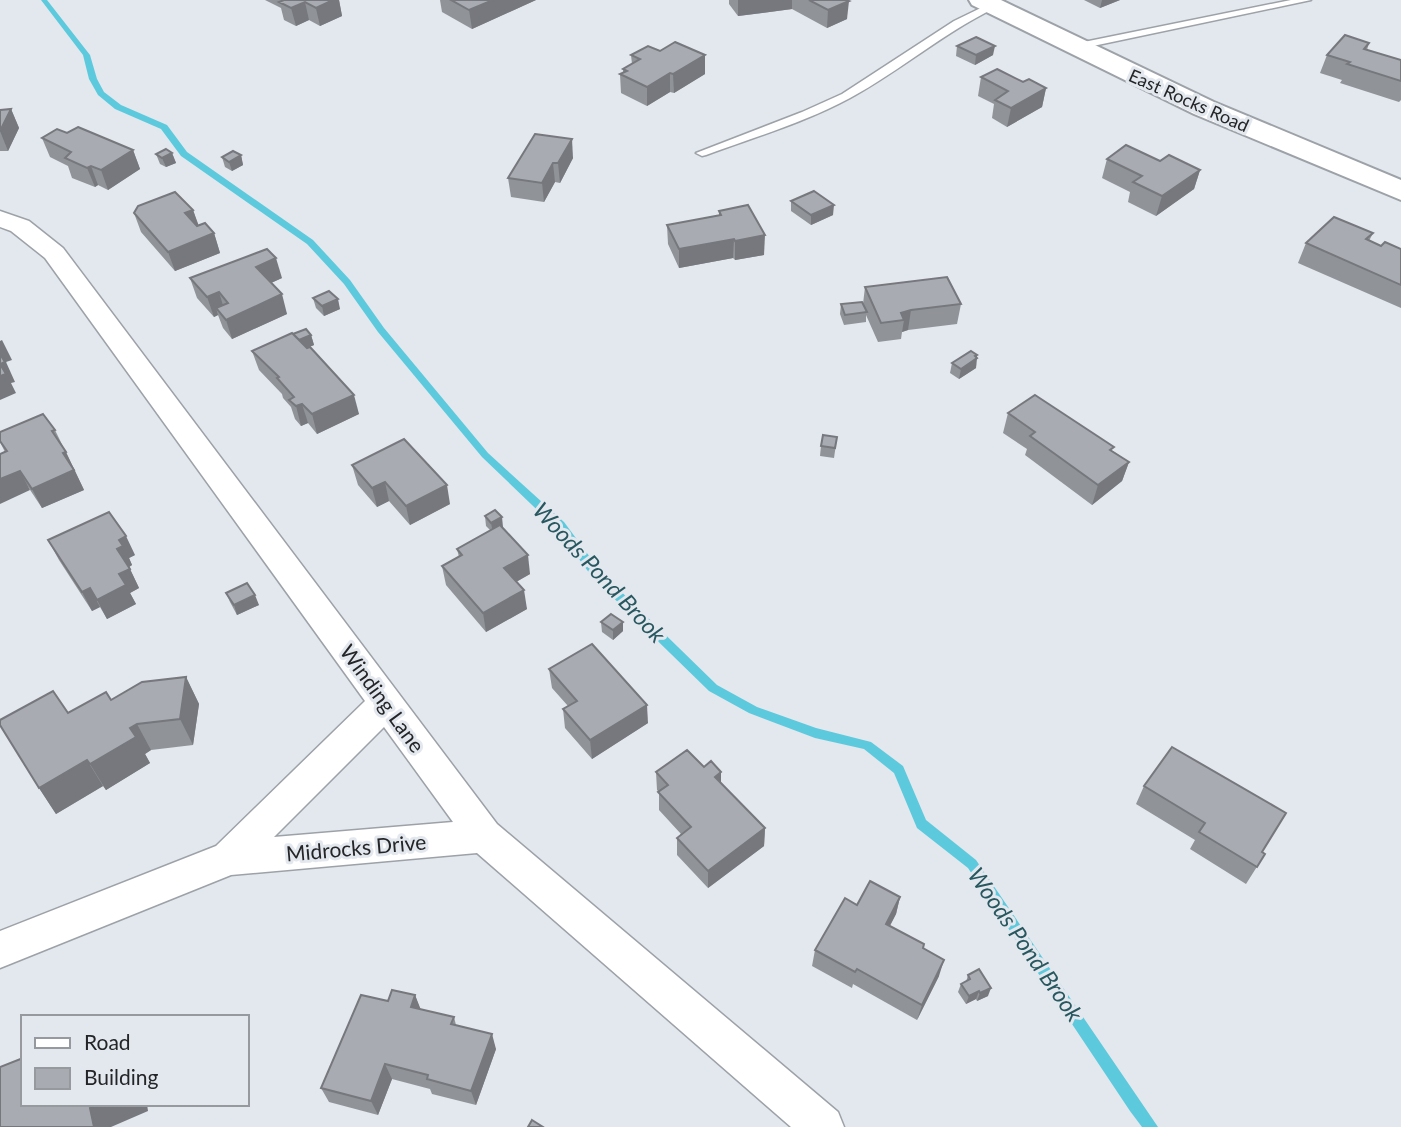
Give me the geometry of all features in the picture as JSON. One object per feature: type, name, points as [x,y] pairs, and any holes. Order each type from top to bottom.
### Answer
[{"type":"street","name":"East Rocks Road","points":[[986,3],[1204,107],[1401,191]]},
{"type":"street","name":"Winding Lane","points":[[0,218],[20,226],[54,253],[484,836],[823,1127]]},
{"type":"street","name":"Midrocks Drive","points":[[229,858],[386,702]]},
{"type":"street","name":"Midrocks Drive","points":[[0,950],[229,858],[484,836]]},
{"type":"lane","points":[[1074,47],[1306,0]]},
{"type":"lane","points":[[702,153],[824,106],[864,85],[986,3]]},
{"type":"building","points":[[333,0],[316,8],[305,2],[291,8],[279,2]]},
{"type":"building","points":[[451,0],[493,0],[469,10]]},
{"type":"building","points":[[809,0],[846,0],[849,1],[828,10]]},
{"type":"building","points":[[1345,35],[1369,43],[1364,49],[1401,60],[1401,81],[1327,55]]},
{"type":"building","points":[[976,37],[995,46],[976,55],[957,46]]},
{"type":"building","points":[[675,42],[705,55],[647,87],[620,74],[627,71],[623,69],[640,59],[631,55],[648,46],[660,51]]},
{"type":"building","points":[[997,69],[1023,82],[1029,79],[1046,88],[1011,108],[995,100],[1008,91],[981,77]]},
{"type":"building","points":[[11,109],[0,131],[0,110]]},
{"type":"building","points":[[78,127],[133,150],[101,170],[91,166],[87,168],[65,158],[71,152],[42,138],[57,129],[67,133]]},
{"type":"building","points":[[535,134],[572,139],[558,163],[553,163],[542,183],[508,178]]},
{"type":"building","points":[[1126,145],[1160,161],[1169,155],[1200,170],[1162,196],[1133,182],[1142,176],[1107,159]]},
{"type":"building","points":[[166,149],[172,153],[162,158],[156,154]]},
{"type":"building","points":[[233,151],[241,155],[229,162],[222,157]]},
{"type":"building","points":[[814,191],[834,205],[811,215],[791,201]]},
{"type":"building","points":[[175,192],[193,210],[185,213],[197,226],[205,223],[214,233],[168,252],[134,213],[138,206]]},
{"type":"building","points":[[748,205],[765,235],[679,249],[667,225],[721,215],[719,211]]},
{"type":"building","points":[[1334,217],[1373,233],[1366,239],[1381,246],[1385,242],[1401,249],[1401,285],[1306,243]]},
{"type":"building","points":[[267,249],[276,258],[256,267],[282,294],[226,320],[216,308],[228,303],[219,292],[207,297],[190,278]]},
{"type":"building","points":[[947,277],[961,304],[911,310],[901,313],[904,320],[881,323],[865,287]]},
{"type":"building","points":[[329,291],[338,299],[322,306],[313,298]]},
{"type":"building","points":[[862,302],[867,312],[845,315],[841,304]]},
{"type":"building","points":[[306,329],[311,335],[299,340],[293,334]]},
{"type":"building","points":[[292,333],[307,348],[310,347],[354,395],[312,414],[302,404],[296,406],[289,400],[294,397],[277,378],[279,377],[252,351]]},
{"type":"building","points":[[971,351],[977,358],[961,369],[952,363]]},
{"type":"building","points":[[0,364],[6,374],[0,376]]},
{"type":"building","points":[[1035,395],[1114,447],[1110,450],[1129,462],[1098,485],[1030,436],[1035,432],[1008,413]]},
{"type":"building","points":[[43,414],[55,430],[52,431],[74,470],[32,489],[20,471],[0,479],[0,454],[7,451],[0,441],[0,432]]},
{"type":"building","points":[[823,435],[837,437],[835,448],[821,446]]},
{"type":"building","points":[[404,439],[447,485],[406,506],[385,482],[372,488],[352,465]]},
{"type":"building","points":[[495,510],[502,517],[491,523],[485,516]]},
{"type":"building","points":[[109,512],[126,536],[119,540],[123,546],[117,549],[130,569],[119,574],[126,585],[97,600],[90,588],[82,592],[48,540]]},
{"type":"building","points":[[500,525],[528,555],[504,568],[524,590],[483,613],[442,566],[462,555],[457,549]]},
{"type":"building","points":[[247,583],[255,595],[234,605],[226,593]]},
{"type":"building","points":[[611,614],[623,622],[613,630],[601,622]]},
{"type":"building","points":[[592,644],[647,705],[590,740],[563,709],[577,701],[549,669]]},
{"type":"building","points":[[186,677],[180,719],[137,724],[130,728],[136,737],[90,764],[87,760],[39,788],[0,725],[0,720],[53,691],[68,713],[106,692],[111,700],[142,682]]},
{"type":"building","points":[[1172,747],[1286,813],[1262,852],[1265,854],[1257,867],[1199,832],[1205,823],[1144,786]]},
{"type":"building","points":[[687,750],[704,767],[711,761],[721,772],[715,777],[765,828],[708,871],[677,838],[691,827],[658,792],[668,785],[656,772]]},
{"type":"building","points":[[870,881],[900,897],[886,924],[924,944],[923,948],[944,960],[922,1005],[857,969],[855,972],[815,950],[845,898],[857,905]]},
{"type":"building","points":[[979,969],[991,988],[969,996],[961,984],[970,979],[968,975]]},
{"type":"building","points":[[392,990],[415,995],[411,1007],[454,1017],[451,1024],[492,1034],[471,1091],[427,1079],[428,1075],[385,1064],[371,1101],[321,1088],[361,995],[388,1001]]},
{"type":"building","points":[[21,1059],[21,1106],[94,1106],[90,1108],[94,1127],[0,1127],[0,1067]]},
{"type":"building","points":[[532,1120],[543,1127],[528,1127]]},
{"type":"waterway","name":"Woods Pond Brook","points":[[44,0],[86,55],[93,79],[101,93],[118,107],[164,127],[184,154],[310,242],[347,282],[381,330],[485,455],[560,525],[597,575],[713,688],[753,710],[815,733],[867,745],[899,770],[921,824],[972,864],[1151,1127]]}]
